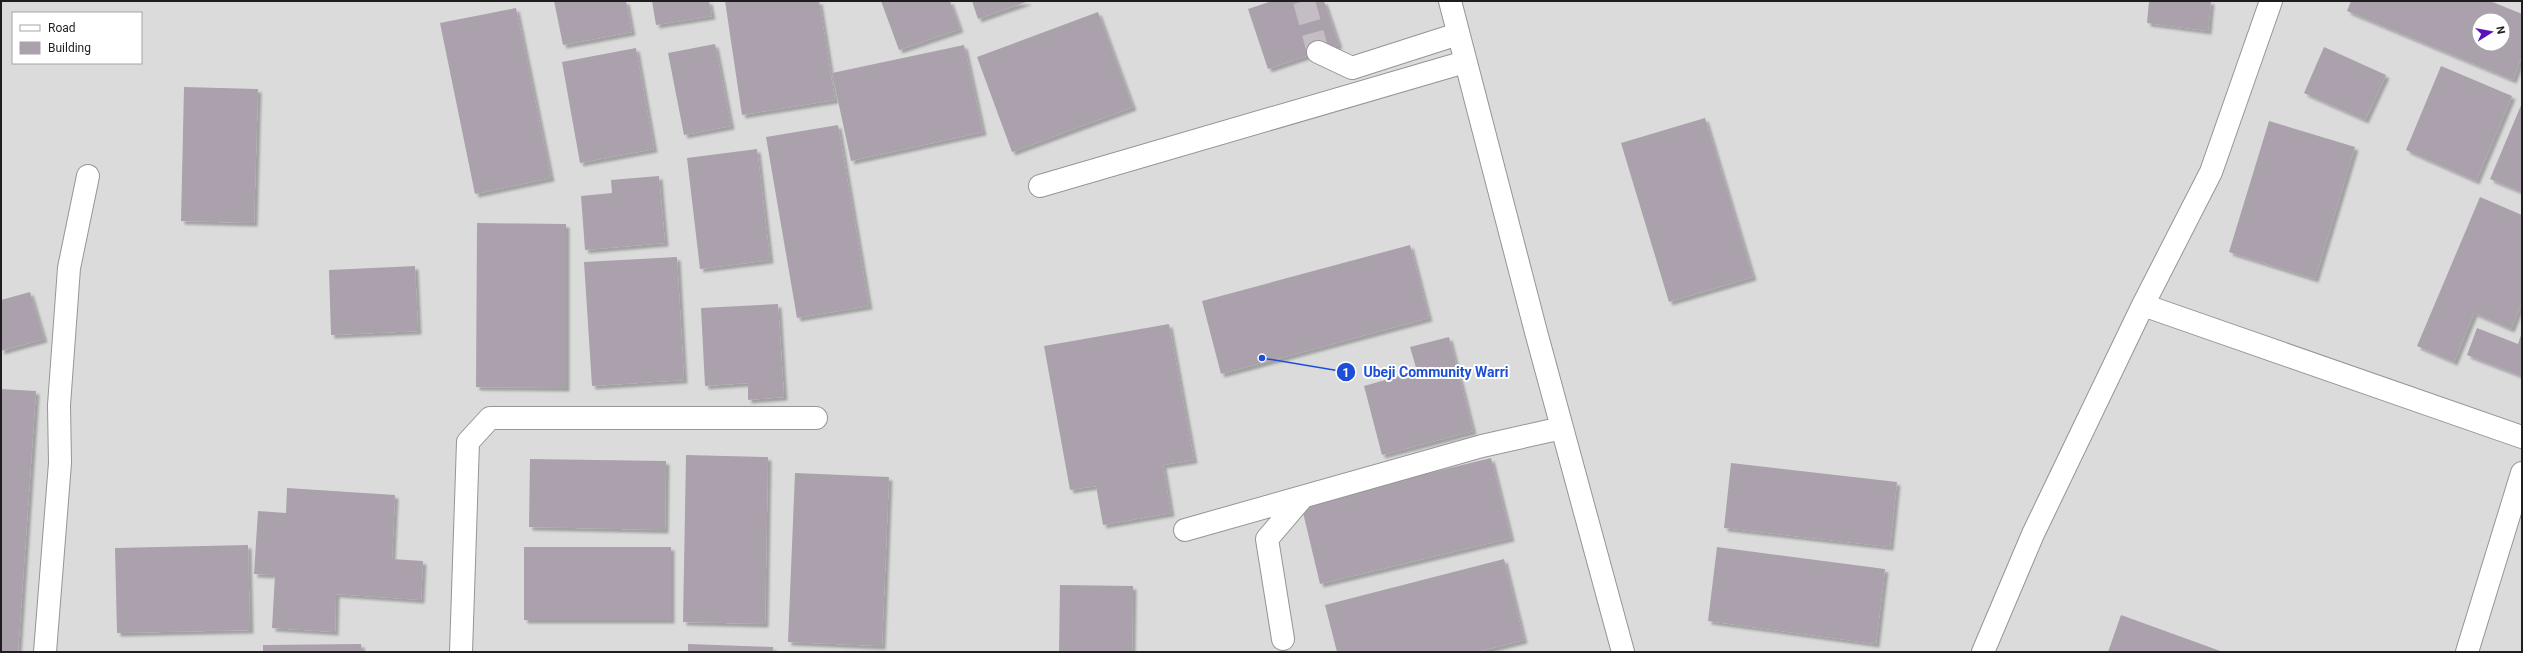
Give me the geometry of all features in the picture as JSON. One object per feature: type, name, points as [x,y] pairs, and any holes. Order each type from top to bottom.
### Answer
[{"type":"street","points":[[1450,1],[1562,428],[1623,652]]},
{"type":"street","points":[[1983,652],[2033,534],[2143,305],[2211,172],[2271,1]]},
{"type":"street","points":[[1318,52],[1352,68],[1458,34]]},
{"type":"street","points":[[1040,186],[1465,62]]},
{"type":"street","points":[[45,652],[60,463],[59,405],[69,268],[88,176]]},
{"type":"street","points":[[2143,305],[2522,437]]},
{"type":"street","points":[[461,652],[468,442],[490,418],[816,418]]},
{"type":"street","points":[[1185,530],[1482,446],[1562,428]]},
{"type":"street","points":[[2467,652],[2522,473]]},
{"type":"street","points":[[1283,639],[1267,539],[1302,498]]},
{"type":"shaded area","points":[[1,1],[2522,1],[2522,652],[1,652]]},
{"type":"building","points":[[554,1],[626,1],[632,32],[563,45]]},
{"type":"building","points":[[652,1],[709,1],[712,16],[656,25]]},
{"type":"building","points":[[725,1],[819,1],[835,100],[742,115]]},
{"type":"building","points":[[881,1],[950,1],[960,29],[899,50]]},
{"type":"building","points":[[972,1],[1029,1],[978,19]]},
{"type":"building","points":[[1272,1],[1324,1],[1339,45],[1268,69],[1248,9]]},
{"type":"building","points":[[2149,1],[2211,1],[2208,31],[2147,23]]},
{"type":"building","points":[[2351,1],[2490,1],[2522,14],[2522,56],[2513,80],[2347,11]]},
{"type":"building","points":[[516,8],[551,178],[475,194],[440,23]]},
{"type":"building","points":[[1098,12],[1133,107],[1012,152],[977,57]]},
{"type":"building","points":[[715,44],[731,126],[684,135],[668,53]]},
{"type":"building","points":[[964,45],[983,132],[851,161],[832,73]]},
{"type":"building","points":[[2324,47],[2386,75],[2365,120],[2304,93]]},
{"type":"building","points":[[636,48],[654,149],[580,163],[562,62]]},
{"type":"building","points":[[2441,66],[2512,96],[2476,181],[2406,150]]},
{"type":"building","points":[[184,87],[258,89],[254,223],[181,221]]},
{"type":"building","points":[[2522,103],[2522,192],[2490,179]]},
{"type":"building","points":[[1705,118],[1753,277],[1669,302],[1621,143]]},
{"type":"building","points":[[2269,121],[2355,147],[2315,279],[2229,252]]},
{"type":"building","points":[[838,125],[869,306],[797,318],[766,137]]},
{"type":"building","points":[[757,149],[770,260],[700,269],[687,158]]},
{"type":"building","points":[[659,176],[665,243],[585,250],[581,196],[612,193],[611,180]]},
{"type":"building","points":[[2480,197],[2522,215],[2522,302],[2511,329],[2474,313],[2454,362],[2417,346]]},
{"type":"building","points":[[477,223],[566,224],[566,388],[476,387]]},
{"type":"building","points":[[1410,245],[1429,318],[1221,374],[1202,301]]},
{"type":"building","points":[[677,257],[684,380],[592,386],[584,262]]},
{"type":"building","points":[[415,266],[418,331],[331,335],[329,270]]},
{"type":"building","points":[[30,292],[44,339],[1,351],[1,300]]},
{"type":"building","points":[[778,304],[784,397],[748,400],[748,383],[705,386],[701,308]]},
{"type":"building","points":[[1169,324],[1194,460],[1163,465],[1171,513],[1103,525],[1096,486],[1070,490],[1044,346]]},
{"type":"building","points":[[2477,328],[2518,344],[2522,332],[2522,376],[2467,355]]},
{"type":"building","points":[[1449,337],[1473,431],[1382,455],[1364,386],[1417,371],[1410,347]]},
{"type":"building","points":[[1,389],[36,391],[18,652],[1,652]]},
{"type":"building","points":[[686,455],[768,457],[765,624],[683,622]]},
{"type":"building","points":[[1491,458],[1511,538],[1320,584],[1301,504]]},
{"type":"building","points":[[530,459],[666,461],[665,530],[529,527]]},
{"type":"building","points":[[1731,463],[1897,482],[1890,547],[1724,528]]},
{"type":"building","points":[[795,473],[889,477],[882,646],[788,642]]},
{"type":"building","points":[[287,488],[395,495],[392,559],[423,561],[421,600],[336,594],[335,632],[272,628],[275,575],[254,574],[258,511],[286,513]]},
{"type":"building","points":[[248,545],[250,630],[117,633],[115,548]]},
{"type":"building","points":[[524,547],[671,547],[671,620],[524,620]]},
{"type":"building","points":[[1717,547],[1885,569],[1876,644],[1708,621]]},
{"type":"building","points":[[1504,559],[1524,640],[1477,652],[1337,652],[1325,605]]},
{"type":"building","points":[[1060,585],[1133,586],[1132,652],[1059,652]]},
{"type":"building","points":[[2121,615],[2223,652],[2108,652]]},
{"type":"building","points":[[361,644],[362,652],[263,652],[263,645]]},
{"type":"building","points":[[688,644],[773,647],[773,652],[688,652]]},
{"type":"tunnel","points":[[1304,1],[1318,52]]},
{"type":"place","name":"Ubeji Community Warri","points":[[1262,358]]}]
